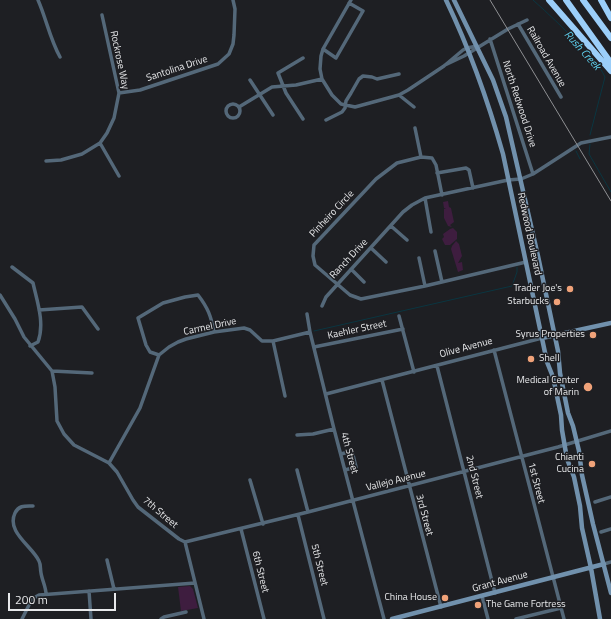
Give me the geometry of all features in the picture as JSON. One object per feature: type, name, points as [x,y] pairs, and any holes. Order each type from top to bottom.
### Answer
[{"type":"highway","points":[[548,0],[611,71]]},
{"type":"highway","points":[[566,0],[611,63]]},
{"type":"highway","points":[[584,0],[611,38]]},
{"type":"highway","points":[[601,0],[611,18]]},
{"type":"main road","name":"Redwood Boulevard","points":[[446,0],[468,50],[503,154],[542,338],[556,392],[567,459],[572,469],[577,491],[582,528],[600,619]]},
{"type":"main road","name":"Redwood Boulevard","points":[[454,0],[493,80],[506,117],[521,179],[554,335],[568,413],[573,426],[580,456],[583,482],[611,593]]},
{"type":"main road","name":"Olive Avenue","points":[[542,338],[611,323]]},
{"type":"main road","name":"Grant Avenue","points":[[392,619],[402,618],[604,564]]},
{"type":"street","points":[[38,0],[55,47],[60,56]]},
{"type":"street","name":"Santolina Drive","points":[[119,93],[140,90],[218,64],[229,54],[233,44],[235,9],[233,0]]},
{"type":"street","points":[[323,49],[336,58],[363,10],[350,1],[323,49],[321,56],[320,69],[322,78],[332,95],[341,104],[355,107],[399,95],[444,66],[450,59],[527,20]]},
{"type":"street","name":"Rockrose Way","points":[[46,161],[61,160],[82,154],[100,143],[107,133],[114,118],[119,93],[102,15]]},
{"type":"street","name":"Railroad Avenue","points":[[518,24],[561,97]]},
{"type":"street","name":"North Redwood Drive","points":[[490,40],[533,174]]},
{"type":"street","points":[[302,119],[283,86],[278,73],[303,58]]},
{"type":"street","points":[[326,120],[340,114],[345,108],[346,101],[358,79],[363,76],[377,79],[399,74]]},
{"type":"street","points":[[239,107],[272,87],[296,85],[322,78]]},
{"type":"street","points":[[250,80],[273,115]]},
{"type":"street","points":[[399,95],[414,107]]},
{"type":"street","points":[[415,128],[421,157],[432,158],[436,165],[442,195]]},
{"type":"street","name":"Ranch Drive","points":[[322,306],[326,297],[412,205],[425,198],[508,180],[521,179],[533,174],[581,143],[611,137]]},
{"type":"street","points":[[100,143],[119,176]]},
{"type":"street","name":"Pinheiro Circle","points":[[421,157],[397,163],[376,179],[314,245],[313,256],[315,265],[350,295],[361,299],[425,286],[526,262]]},
{"type":"street","points":[[437,173],[466,168],[469,170],[473,188]]},
{"type":"street","points":[[425,198],[432,232]]},
{"type":"street","points":[[391,226],[408,240]]},
{"type":"street","points":[[371,248],[386,262]]},
{"type":"street","points":[[435,251],[442,282]]},
{"type":"street","points":[[419,258],[425,286]]},
{"type":"street","points":[[12,267],[33,283],[41,328],[38,342],[30,346]]},
{"type":"street","points":[[351,269],[364,282]]},
{"type":"street","points":[[0,295],[30,346],[52,371],[92,373]]},
{"type":"street","points":[[109,463],[140,408],[159,355],[150,352],[146,345],[138,318],[163,303],[198,295],[211,315],[214,332]]},
{"type":"street","points":[[39,310],[82,307],[98,329]]},
{"type":"street","name":"4th Street","points":[[307,314],[334,429],[384,619]]},
{"type":"street","points":[[400,316],[414,372]]},
{"type":"street","name":"Carmel Drive","points":[[159,355],[178,342],[214,332],[244,328],[250,330],[262,341],[273,341]]},
{"type":"street","name":"Kaehler Street","points":[[314,347],[403,329]]},
{"type":"street","points":[[285,396],[273,341],[310,332]]},
{"type":"street","name":"Olive Avenue","points":[[326,394],[542,338]]},
{"type":"street","name":"1st Street","points":[[494,350],[564,619]]},
{"type":"street","name":"2nd Street","points":[[437,366],[495,593]]},
{"type":"street","name":"7th Street","points":[[52,371],[55,387],[57,421],[60,428],[74,445],[109,463],[117,472],[138,507],[185,542]]},
{"type":"street","name":"3rd Street","points":[[382,380],[441,607]]},
{"type":"street","points":[[297,435],[313,434],[334,429]]},
{"type":"street","name":"Vallejo Avenue","points":[[185,542],[263,524],[464,472],[577,442],[611,431]]},
{"type":"street","points":[[341,454],[352,451],[356,467],[345,470]]},
{"type":"street","points":[[297,470],[308,512]]},
{"type":"street","points":[[250,480],[263,524]]},
{"type":"street","points":[[595,502],[611,497]]},
{"type":"street","points":[[33,506],[19,507],[14,515],[13,526],[39,562],[46,594]]},
{"type":"street","name":"5th Street","points":[[298,515],[324,619]]},
{"type":"street","name":"6th Street","points":[[241,529],[264,619]]},
{"type":"street","points":[[601,532],[611,529]]},
{"type":"street","points":[[185,542],[204,619]]},
{"type":"street","points":[[107,560],[114,589]]},
{"type":"street","name":"Grant Avenue","points":[[604,564],[611,562]]},
{"type":"street","points":[[22,619],[32,599],[38,595],[195,582]]},
{"type":"street","points":[[89,591],[91,619]]},
{"type":"street","points":[[482,596],[488,619]]},
{"type":"street","points":[[516,619],[561,608]]},
{"type":"street","points":[[161,619],[186,612]]},
{"type":"shaded area","points":[[448,201],[454,222],[450,225],[452,227],[448,226],[444,218],[444,209],[446,208],[444,208],[443,202]]},
{"type":"shaded area","points":[[453,228],[457,232],[457,239],[450,245],[445,245],[442,239],[444,237],[443,234]]},
{"type":"shaded area","points":[[456,241],[459,244],[462,256],[458,263],[462,262],[463,270],[458,272],[451,249]]},
{"type":"shaded area","points":[[190,586],[193,589],[198,608],[181,611],[178,587]]},
{"type":"waterway","name":"Rush Creek","points":[[533,0],[578,43],[603,72],[605,77],[590,135]]},
{"type":"waterway","name":"Rush Creek","points":[[590,144],[589,154],[611,192]]},
{"type":"waterway","points":[[576,151],[580,159]]},
{"type":"waterway","points":[[314,331],[512,286],[517,272],[517,267]]},
{"type":"railway","points":[[490,0],[611,201]]},
{"type":"place","name":"Trader Joe's","points":[[570,289]]},
{"type":"place","name":"Starbucks","points":[[557,302]]},
{"type":"place","name":"Syrus Properties","points":[[593,335]]},
{"type":"place","name":"Shell","points":[[531,359]]},
{"type":"place","name":"Medical Center of Marin","points":[[588,387]]},
{"type":"place","name":"Chianti Cucina","points":[[592,464]]},
{"type":"place","name":"China House","points":[[445,598]]},
{"type":"place","name":"The Game Fortress","points":[[478,605]]}]
